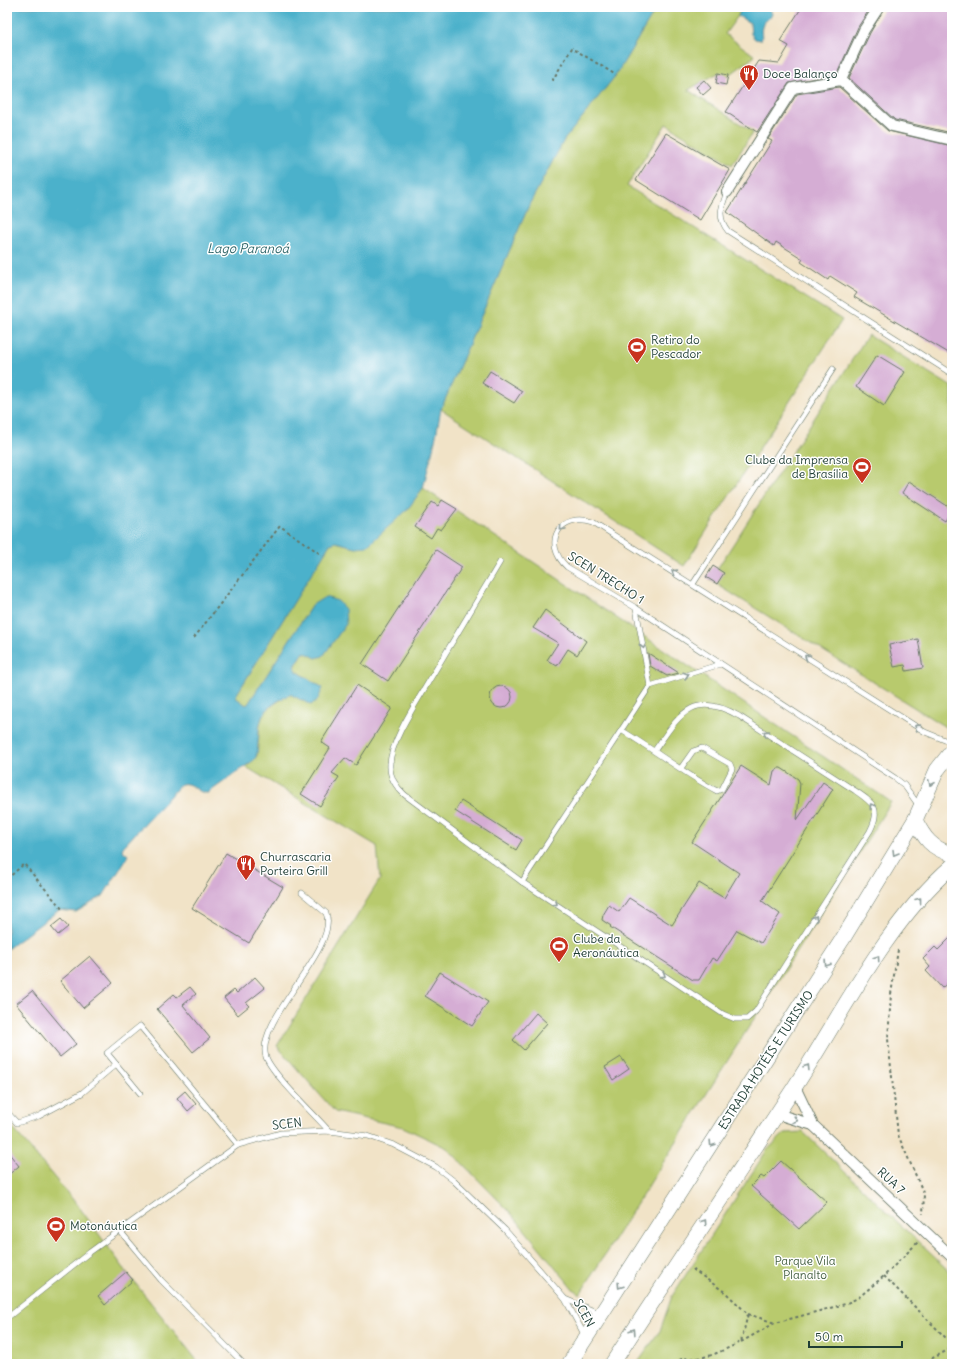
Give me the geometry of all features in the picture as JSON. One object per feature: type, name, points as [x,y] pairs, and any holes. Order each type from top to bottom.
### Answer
[{"type":"main road","name":"ESTRADA HOTÉIS E TURISMO","points":[[569,1364],[842,940],[918,814],[937,770],[952,751]]},
{"type":"main road","points":[[918,814],[928,842],[938,850],[952,854]]},
{"type":"main road","points":[[612,1364],[679,1260],[795,1087],[895,930],[924,894],[952,866]]},
{"type":"street","points":[[841,80],[864,30],[878,7]]},
{"type":"street","points":[[841,80],[892,126],[952,140]]},
{"type":"street","points":[[727,192],[793,88],[841,80]]},
{"type":"street","name":"RUA 7","points":[[795,1087],[813,1125],[952,1257]]},
{"type":"street","name":"RUA 7","points":[[777,1114],[813,1125]]},
{"type":"lane","points":[[727,192],[720,210],[720,218],[728,230],[952,374]]},
{"type":"lane","points":[[693,584],[833,368]]},
{"type":"lane","name":"SCEN TRECHO 1","points":[[918,814],[904,785],[895,778],[636,608],[567,567],[558,559],[554,549],[555,539],[560,527],[571,520],[583,518],[593,522],[693,584],[924,732],[952,743]]},
{"type":"lane","points":[[500,562],[412,712],[392,752],[389,768],[394,782],[405,795],[522,882],[723,1014],[740,1020],[747,1019],[752,1015],[870,831],[876,817],[876,810],[870,802],[854,790],[739,716],[721,707],[705,704],[692,708],[675,722],[655,750]]},
{"type":"lane","points":[[636,608],[650,686]]},
{"type":"lane","points":[[522,882],[650,686],[721,664]]},
{"type":"lane","points":[[621,730],[655,750],[681,768],[717,791],[722,789],[732,769],[730,764],[702,748],[693,751],[681,768]]},
{"type":"lane","points":[[302,893],[326,913],[328,924],[317,952],[268,1032],[264,1050],[269,1063],[277,1073],[329,1131]]},
{"type":"lane","points":[[140,1093],[107,1053],[140,1026],[238,1145]]},
{"type":"lane","points":[[7,1112],[16,1123],[39,1116],[82,1093],[116,1064]]},
{"type":"lane","name":"SCEN","points":[[7,1318],[90,1252],[120,1232],[238,1145],[281,1133],[329,1131],[368,1136],[394,1145],[436,1167],[473,1198],[500,1225],[565,1299],[586,1337]]},
{"type":"lane","points":[[120,1232],[161,1280],[244,1364]]},
{"type":"lane","name":"SCEN","points":[[565,1299],[602,1314]]},
{"type":"path","points":[[552,81],[572,48],[616,75]]},
{"type":"path","points":[[194,638],[280,526],[322,555]]},
{"type":"path","points":[[7,879],[24,864],[63,910]]},
{"type":"path","points":[[676,1363],[682,1358],[698,1358],[708,1356],[741,1342],[775,1323],[850,1302],[858,1298],[884,1276],[924,1230],[924,1194],[898,1135],[888,1039],[890,994],[899,943]]},
{"type":"path","points":[[679,1260],[713,1282],[748,1314],[775,1323]]},
{"type":"path","points":[[884,1276],[952,1344]]},
{"type":"path","points":[[741,1342],[748,1314]]},
{"type":"path","points":[[921,1364],[952,1348]]},
{"type":"green space","name":"Retiro do Pescador","points":[[657,7],[742,7],[738,16],[725,34],[755,56],[728,76],[716,74],[688,90],[753,132],[732,165],[666,124],[627,186],[842,320],[684,566],[441,409],[530,203],[564,140],[616,75]]},
{"type":"green space","name":"Clube da Imprensa de Brasília","points":[[868,335],[952,387],[952,720],[947,728],[710,580]]},
{"type":"green space","name":"Clube da Aeronáutica","points":[[423,488],[891,802],[580,1294],[574,1290],[510,1212],[447,1148],[403,1127],[335,1112],[277,1046],[380,879],[377,846],[246,767],[257,756],[260,725],[265,713],[278,701],[290,694],[311,705],[323,688],[294,669],[303,653],[307,653],[316,658],[323,656],[346,624],[312,605],[248,704],[246,705],[235,697],[330,544],[336,542],[355,547],[407,510]]},
{"type":"green space","name":"Motonáutica","points":[[7,1121],[79,1207],[131,1278],[200,1364],[7,1364]]},
{"type":"green space","name":"Parque Vila Planalto","points":[[803,1132],[952,1274],[952,1364],[637,1364],[660,1331],[672,1296],[767,1150],[785,1133]]},
{"type":"water","name":"Lago Paranoá","points":[[7,7],[657,7],[616,75],[564,140],[530,203],[441,409],[435,441],[423,488],[407,510],[367,546],[355,547],[336,542],[330,544],[235,697],[246,705],[248,704],[312,605],[325,597],[338,601],[345,609],[346,624],[323,656],[316,658],[304,652],[294,667],[296,671],[323,688],[318,699],[311,705],[290,694],[269,707],[262,717],[260,724],[257,752],[254,760],[208,793],[201,792],[188,784],[181,784],[123,847],[122,850],[128,855],[127,858],[103,896],[76,912],[59,910],[7,949]]},
{"type":"water","points":[[742,7],[772,7],[770,9],[772,14],[765,22],[761,30],[761,40],[755,39],[751,34],[750,23],[738,16]]},
{"type":"building","points":[[802,7],[871,7],[858,27],[837,74],[789,83],[757,132],[726,112],[759,61],[779,63],[789,46],[780,41]]},
{"type":"building","points":[[885,7],[952,7],[952,133],[895,120],[849,78],[870,33]]},
{"type":"building","points":[[718,73],[728,75],[726,85],[716,83]]},
{"type":"building","points":[[704,80],[711,88],[703,95],[696,87]]},
{"type":"building","points":[[839,87],[888,131],[952,146],[952,355],[854,297],[857,293],[830,276],[828,280],[801,262],[803,259],[776,242],[774,246],[727,212],[772,141],[768,139],[797,94]]},
{"type":"building","points":[[666,133],[730,170],[700,220],[636,180]]},
{"type":"building","points":[[877,355],[905,372],[884,406],[856,387]]},
{"type":"building","points":[[490,371],[522,391],[514,403],[482,383]]},
{"type":"building","points":[[909,481],[952,509],[945,521],[902,493]]},
{"type":"building","points":[[442,500],[457,509],[441,530],[437,528],[431,538],[415,527],[432,502],[438,506]]},
{"type":"building","points":[[436,550],[462,567],[388,681],[362,664]]},
{"type":"building","points":[[713,566],[724,573],[717,584],[706,577]]},
{"type":"building","points":[[545,610],[586,641],[577,655],[568,649],[557,666],[547,660],[558,643],[533,628]]},
{"type":"building","points":[[918,639],[923,668],[906,671],[905,665],[894,667],[889,645]]},
{"type":"building","points":[[648,653],[679,673],[667,676],[650,666]]},
{"type":"building","points":[[357,685],[392,708],[356,765],[345,758],[332,773],[339,777],[320,806],[301,794],[330,748],[321,742]]},
{"type":"building","points":[[501,686],[509,689],[512,697],[509,705],[501,708],[493,705],[490,697],[493,689]]},
{"type":"building","points":[[741,766],[771,785],[774,771],[778,768],[781,768],[798,779],[800,783],[797,820],[823,782],[833,789],[762,901],[780,914],[761,943],[737,930],[717,961],[712,958],[699,980],[693,980],[610,927],[611,926],[602,920],[603,915],[609,905],[619,912],[629,898],[672,925],[699,883],[724,898],[739,873],[692,842]]},
{"type":"building","points":[[461,801],[522,840],[516,850],[455,811]]},
{"type":"building","points":[[226,853],[283,887],[249,943],[192,908]]},
{"type":"building","points":[[61,919],[68,927],[58,935],[51,927]]},
{"type":"building","points":[[952,936],[952,979],[942,988],[926,971],[930,967],[923,959],[935,947],[938,950]]},
{"type":"building","points":[[90,956],[113,983],[83,1008],[60,981]]},
{"type":"building","points":[[440,972],[488,1002],[472,1026],[425,996]]},
{"type":"building","points":[[255,977],[265,988],[246,1003],[249,1006],[238,1015],[224,998],[234,990],[237,993]]},
{"type":"building","points":[[190,987],[196,994],[183,1005],[210,1038],[193,1052],[157,1009],[174,994],[177,997]]},
{"type":"building","points":[[32,991],[76,1044],[60,1057],[16,1004]]},
{"type":"building","points":[[536,1013],[547,1023],[524,1050],[513,1040]]},
{"type":"building","points":[[621,1057],[629,1069],[613,1080],[605,1067]]},
{"type":"building","points":[[185,1091],[196,1104],[188,1111],[177,1098]]},
{"type":"building","points":[[7,1151],[19,1166],[7,1176]]},
{"type":"building","points":[[781,1161],[827,1202],[799,1229],[751,1186],[761,1176],[764,1178]]},
{"type":"building","points":[[126,1272],[133,1280],[105,1305],[98,1296]]},
{"type":"place","name":"Doce Balanço","points":[[749,91]]},
{"type":"place","name":"Retiro do Pescador","points":[[637,364]]},
{"type":"place","name":"Clube da Imprensa de Brasília","points":[[862,484]]},
{"type":"place","name":"Churrascaria Porteira Grill","points":[[246,881]]},
{"type":"place","name":"Clube da Aeronáutica","points":[[559,963]]},
{"type":"place","name":"Motonáutica","points":[[56,1243]]}]
